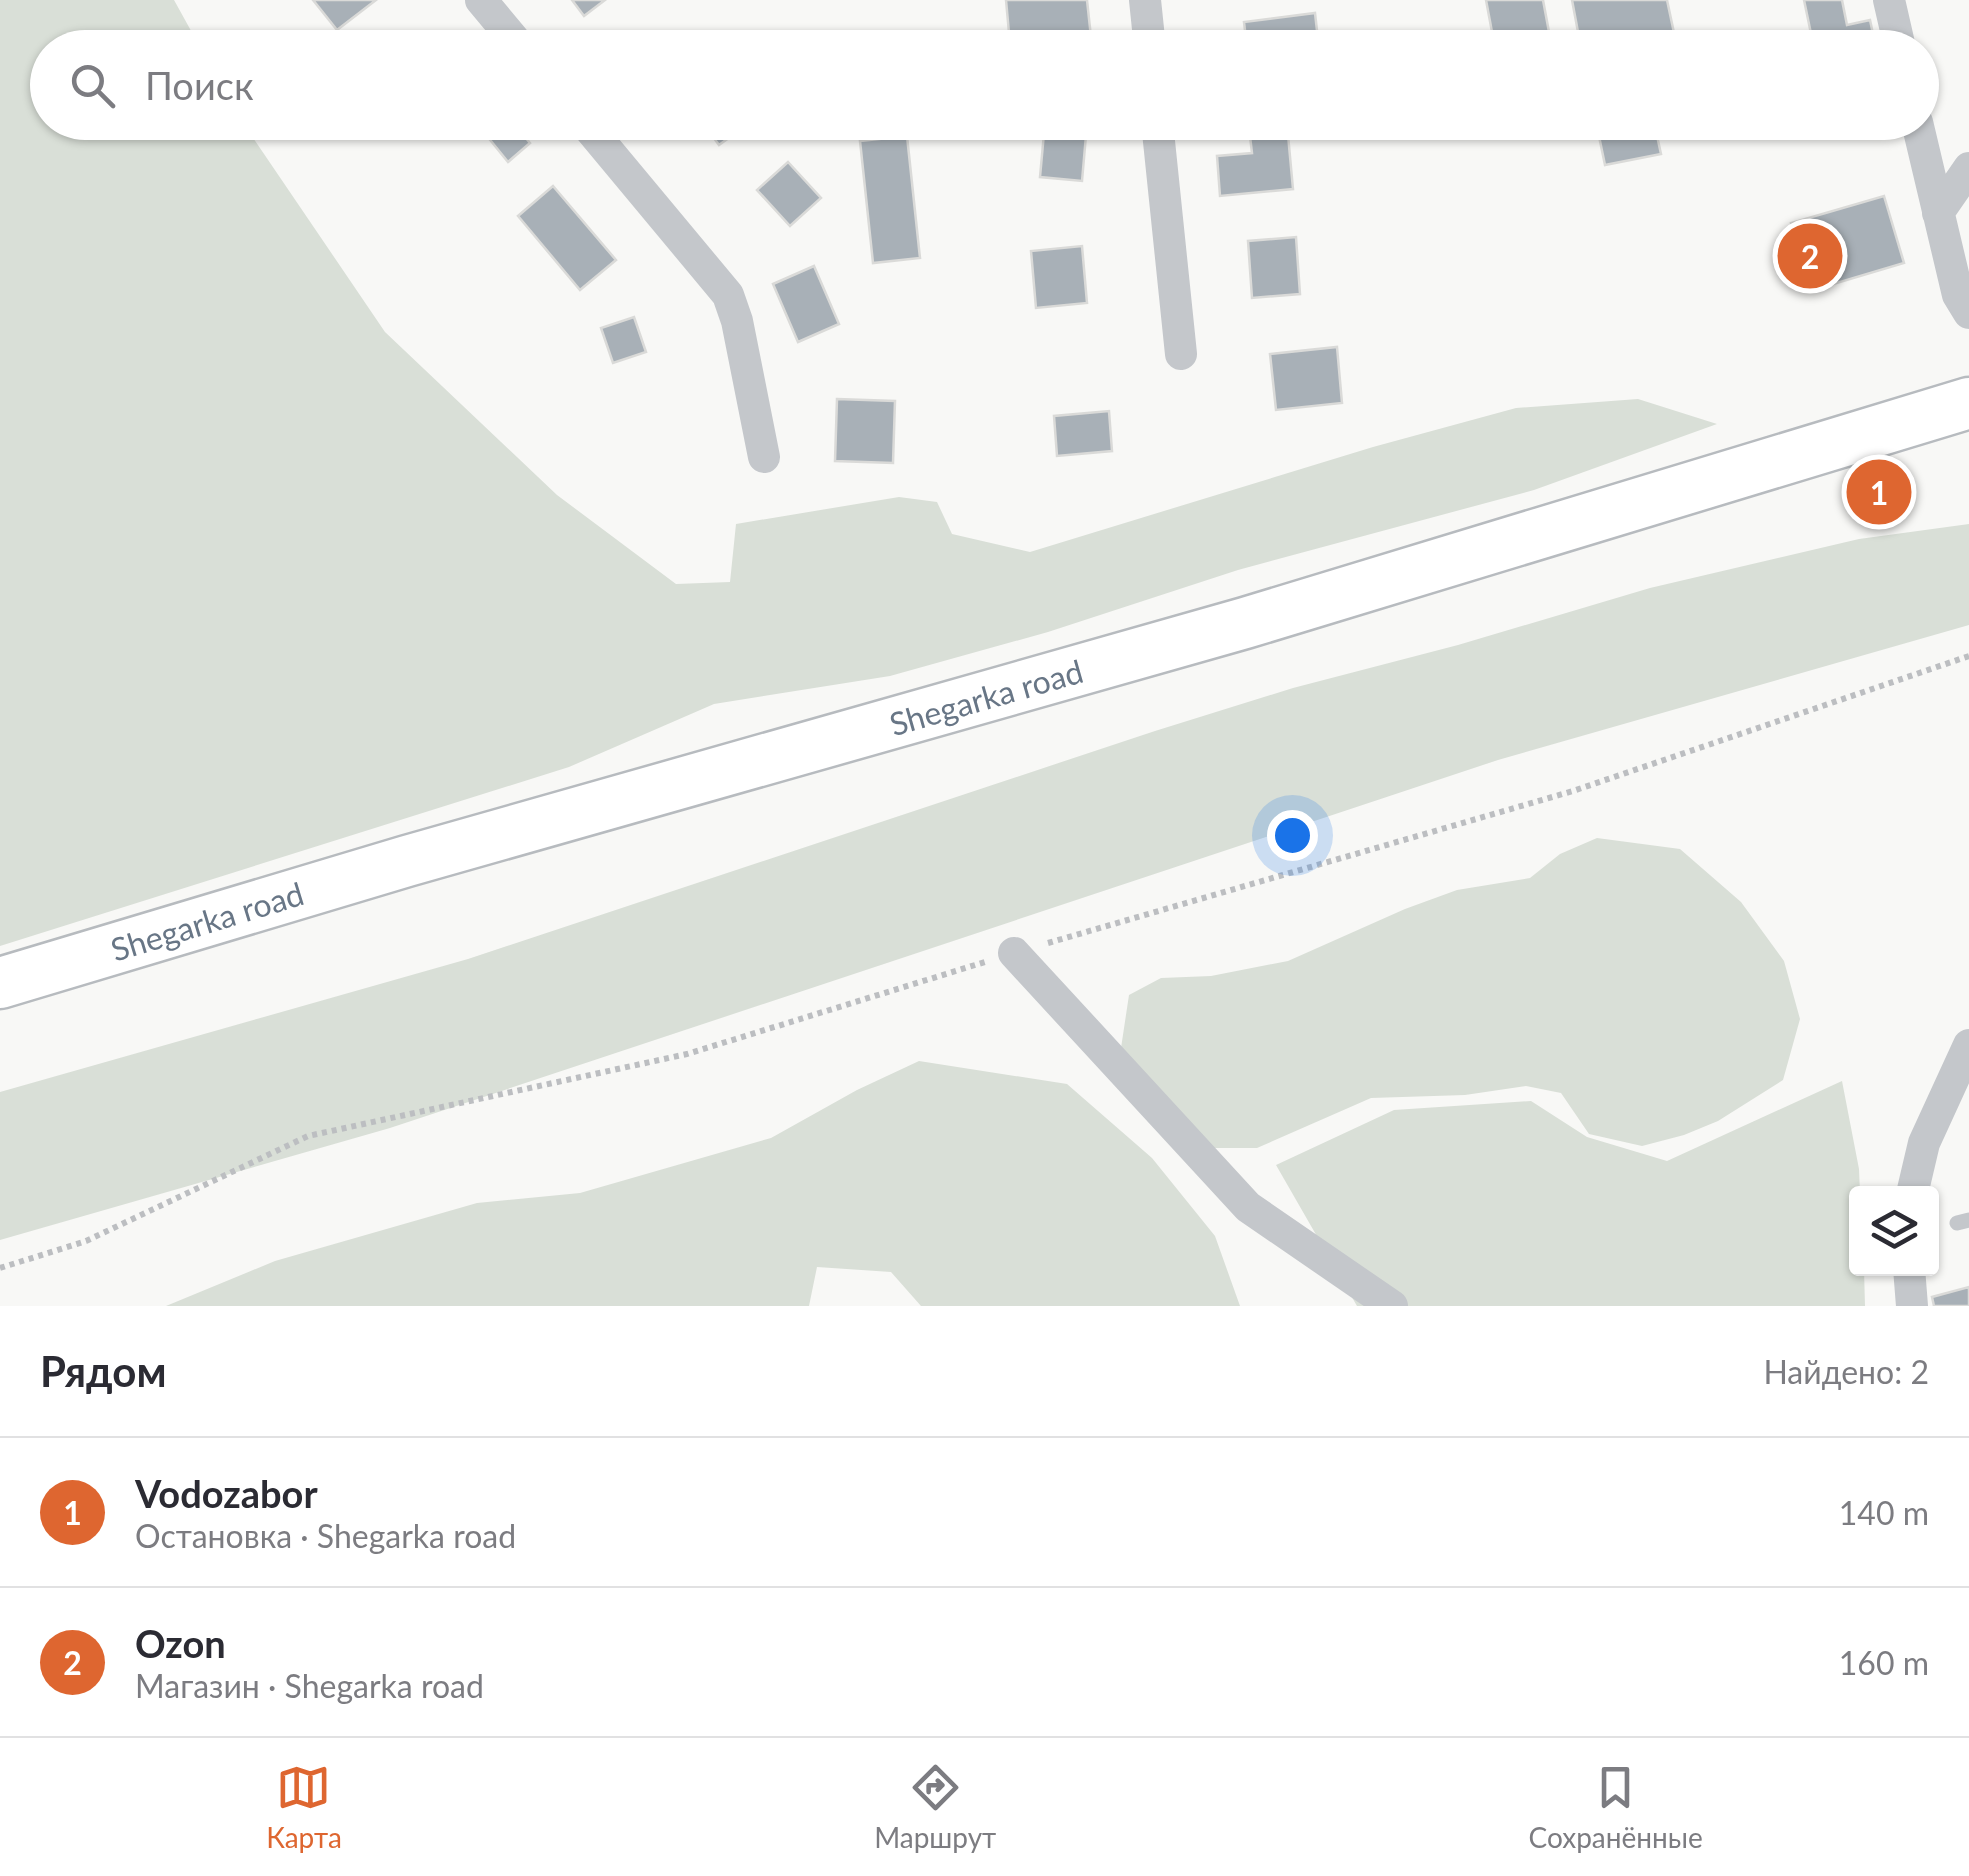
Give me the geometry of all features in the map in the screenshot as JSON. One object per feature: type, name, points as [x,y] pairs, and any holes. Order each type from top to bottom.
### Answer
[{"type":"main road","name":"Shegarka road","points":[[0,983],[407,861],[1245,623],[1969,403]]},
{"type":"street","points":[[482,0],[506,30]]},
{"type":"street","points":[[1145,0],[1148,30]]},
{"type":"street","points":[[1889,0],[1896,30]]},
{"type":"street","points":[[599,140],[728,294],[764,457]]},
{"type":"street","points":[[1160,140],[1181,354]]},
{"type":"street","points":[[1921,140],[1958,295],[1969,313]]},
{"type":"street","points":[[1938,213],[1969,168]]},
{"type":"street","points":[[1014,954],[1248,1207],[1392,1306]]},
{"type":"street","points":[[1914,1186],[1924,1143],[1969,1045]]},
{"type":"street","points":[[1910,1276],[1912,1306]]},
{"type":"shaded area","points":[[0,0],[174,0],[191,30],[30,30],[30,140],[255,140],[385,332],[557,495],[676,584],[730,582],[736,524],[899,497],[937,502],[952,534],[1030,552],[1373,447],[1516,408],[1638,399],[1717,424],[1534,490],[1238,570],[1048,632],[890,676],[714,704],[569,767],[0,946]]},
{"type":"shaded area","points":[[1969,524],[1969,625],[1498,760],[390,1128],[0,1240],[0,1092],[468,959],[1293,688],[1458,645],[1650,588],[1859,539]]},
{"type":"shaded area","points":[[1597,838],[1680,849],[1741,902],[1784,961],[1800,1019],[1783,1080],[1718,1121],[1642,1146],[1589,1134],[1561,1093],[1526,1086],[1465,1095],[1371,1098],[1257,1148],[1188,1148],[1121,1048],[1129,995],[1161,978],[1211,976],[1288,961],[1457,890],[1530,878],[1560,854]]},
{"type":"shaded area","points":[[919,1061],[1067,1084],[1152,1158],[1215,1236],[1240,1306],[921,1306],[891,1272],[817,1267],[809,1306],[166,1306],[275,1261],[477,1203],[580,1193],[771,1138]]},
{"type":"shaded area","points":[[1842,1081],[1860,1186],[1849,1186],[1849,1276],[1864,1276],[1865,1306],[1357,1306],[1276,1165],[1394,1110],[1531,1101],[1587,1137],[1667,1161]]},
{"type":"building","points":[[313,0],[376,0],[337,30]]},
{"type":"building","points":[[572,0],[605,0],[584,16]]},
{"type":"building","points":[[1006,0],[1087,0],[1090,30],[1009,30]]},
{"type":"building","points":[[1486,0],[1543,0],[1549,30],[1492,30]]},
{"type":"building","points":[[1572,0],[1667,0],[1673,30],[1578,30]]},
{"type":"building","points":[[1804,0],[1842,0],[1847,25],[1870,20],[1872,30],[1810,30]]},
{"type":"building","points":[[1315,13],[1317,30],[1245,30],[1244,22]]},
{"type":"building","points":[[490,140],[528,140],[530,143],[508,162]]},
{"type":"building","points":[[907,140],[920,258],[873,263],[860,141]]},
{"type":"building","points":[[1043,140],[1086,140],[1082,181],[1040,177]]},
{"type":"building","points":[[1250,140],[1288,140],[1293,189],[1220,196],[1217,156],[1252,153]]},
{"type":"building","points":[[1600,140],[1658,140],[1661,154],[1605,165]]},
{"type":"building","points":[[788,162],[821,198],[790,226],[757,190]]},
{"type":"building","points":[[553,186],[616,260],[580,290],[518,216]]},
{"type":"building","points":[[1884,196],[1904,263],[1810,291],[1791,223]]},
{"type":"building","points":[[1296,237],[1300,294],[1252,298],[1248,241]]},
{"type":"building","points":[[1082,246],[1087,303],[1036,308],[1031,251]]},
{"type":"building","points":[[814,266],[839,324],[798,342],[773,284]]},
{"type":"building","points":[[634,317],[646,352],[613,363],[601,328]]},
{"type":"building","points":[[1337,347],[1342,403],[1276,410],[1270,354]]},
{"type":"building","points":[[837,399],[895,401],[893,463],[835,461]]},
{"type":"building","points":[[1109,411],[1112,451],[1057,456],[1054,416]]},
{"type":"building","points":[[1969,1287],[1969,1306],[1934,1306],[1932,1297]]},
{"type":"place","name":"Ozon","points":[[1810,256]]},
{"type":"place","name":"Vodozabor","points":[[1879,492]]}]
